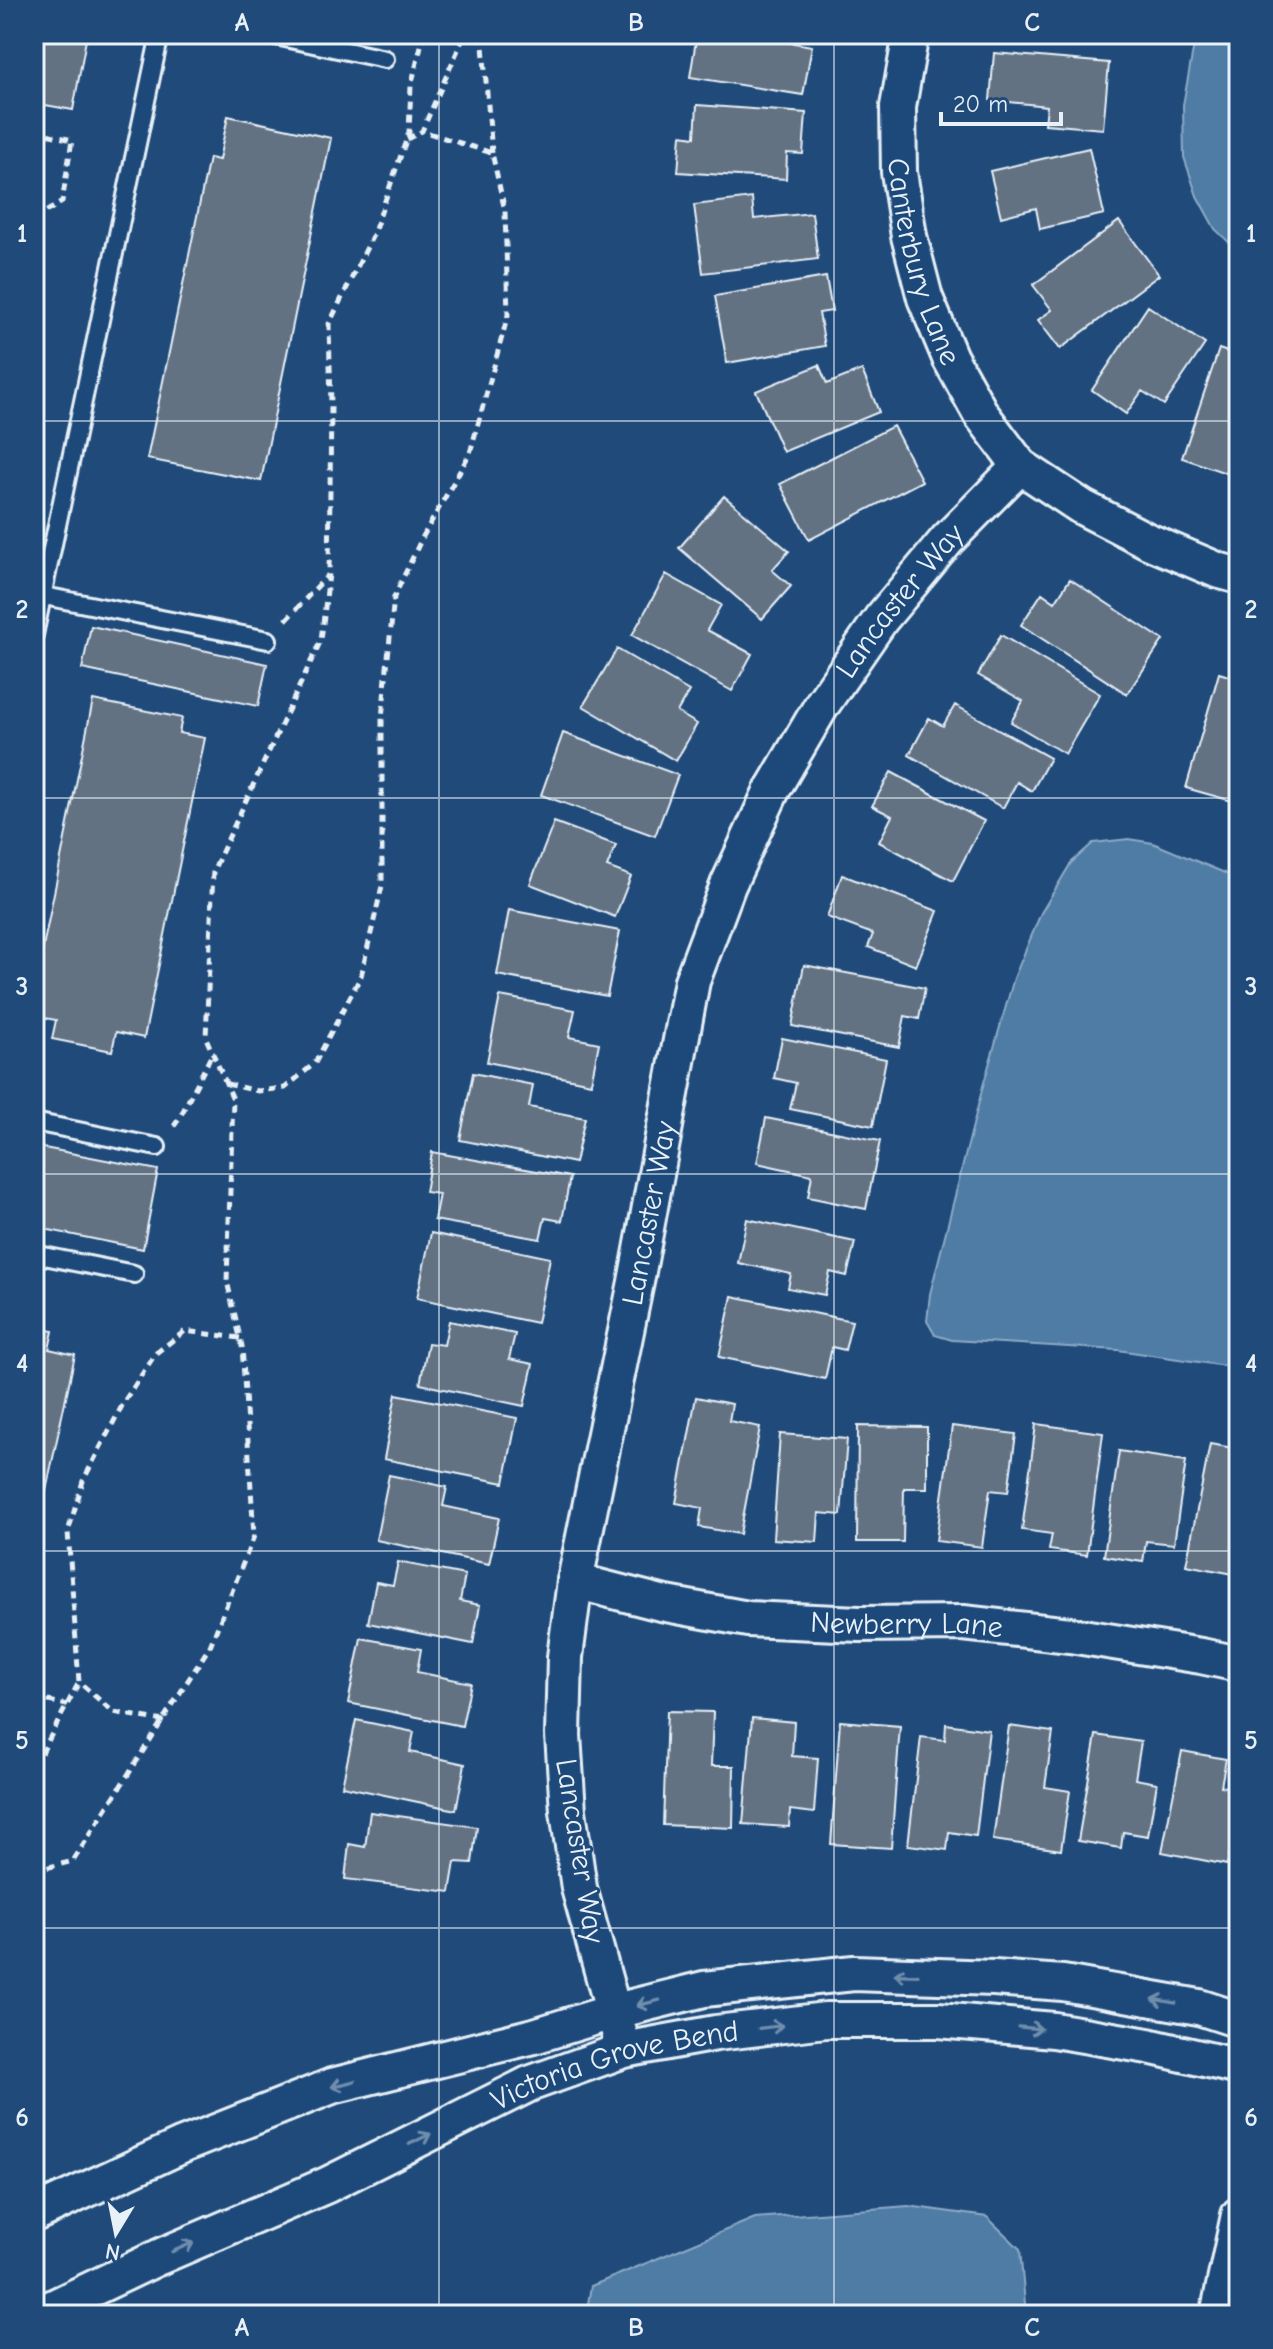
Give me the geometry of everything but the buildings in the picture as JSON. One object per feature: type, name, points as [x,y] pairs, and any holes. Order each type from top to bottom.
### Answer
[{"type":"street","name":"Canterbury Lane","points":[[911,34],[898,107],[899,172],[909,236],[925,298],[950,358],[981,414],[1020,466],[1082,507],[1148,541],[1239,576]]},
{"type":"street","name":"Lancaster Way","points":[[624,2050],[579,1888],[568,1811],[563,1719],[565,1657],[575,1581],[636,1282],[692,981],[728,885],[771,792],[823,703],[881,619],[938,551],[1020,466]]},
{"type":"street","name":"Newberry Lane","points":[[575,1581],[661,1603],[748,1619],[860,1624],[963,1623],[1070,1635],[1239,1664]]},
{"type":"street","name":"Victoria Grove Bend","points":[[34,2214],[183,2145],[332,2086],[534,2036],[704,1989],[854,1973],[1063,1983],[1199,2007],[1239,2020]]},
{"type":"street","name":"Victoria Grove Bend","points":[[37,2315],[159,2257],[327,2185],[529,2084],[624,2050],[716,2033],[826,2020],[938,2020],[1054,2030],[1148,2046],[1239,2067]]},
{"type":"street","points":[[1218,2315],[1239,2215]]},
{"type":"lane","points":[[34,635],[38,595],[160,34]]},
{"type":"lane","points":[[266,34],[385,59]]},
{"type":"lane","points":[[38,595],[268,640]]},
{"type":"lane","points":[[34,1122],[157,1147]]},
{"type":"lane","points":[[34,1254],[134,1274]]},
{"type":"path","points":[[34,1871],[73,1861],[210,1646],[254,1536],[240,1338],[227,1281],[233,1099],[206,1038],[213,871],[321,640],[329,574],[329,324],[373,235],[409,132],[411,86],[424,34]]},
{"type":"path","points":[[406,140],[422,131],[465,34]]},
{"type":"path","points":[[227,1084],[258,1091],[285,1088],[315,1063],[361,976],[382,886],[382,718],[394,597],[421,540],[470,453],[508,315],[505,211],[492,153],[482,34]]},
{"type":"path","points":[[34,131],[72,140],[62,202],[34,219]]},
{"type":"path","points":[[422,131],[492,153]]},
{"type":"path","points":[[34,302],[45,316],[34,339]]},
{"type":"path","points":[[268,640],[329,574]]},
{"type":"path","points":[[157,1147],[179,1119],[212,1053]]},
{"type":"path","points":[[34,1764],[79,1682],[68,1532],[83,1481],[125,1400],[156,1353],[185,1331],[240,1338]]},
{"type":"path","points":[[79,1682],[113,1712],[164,1721]]},
{"type":"path","points":[[34,1698],[67,1705]]},
{"type":"water","points":[[1196,34],[1239,34],[1239,252],[1215,229],[1197,196],[1184,157],[1183,105]]},
{"type":"water","points":[[1129,839],[1153,843],[1239,879],[1239,1368],[1118,1350],[952,1340],[935,1335],[927,1321],[930,1294],[983,1086],[1014,978],[1041,913],[1071,863],[1093,843]]},
{"type":"water","points":[[908,2206],[987,2217],[1020,2249],[1026,2315],[586,2315],[591,2286],[755,2218]]}]
